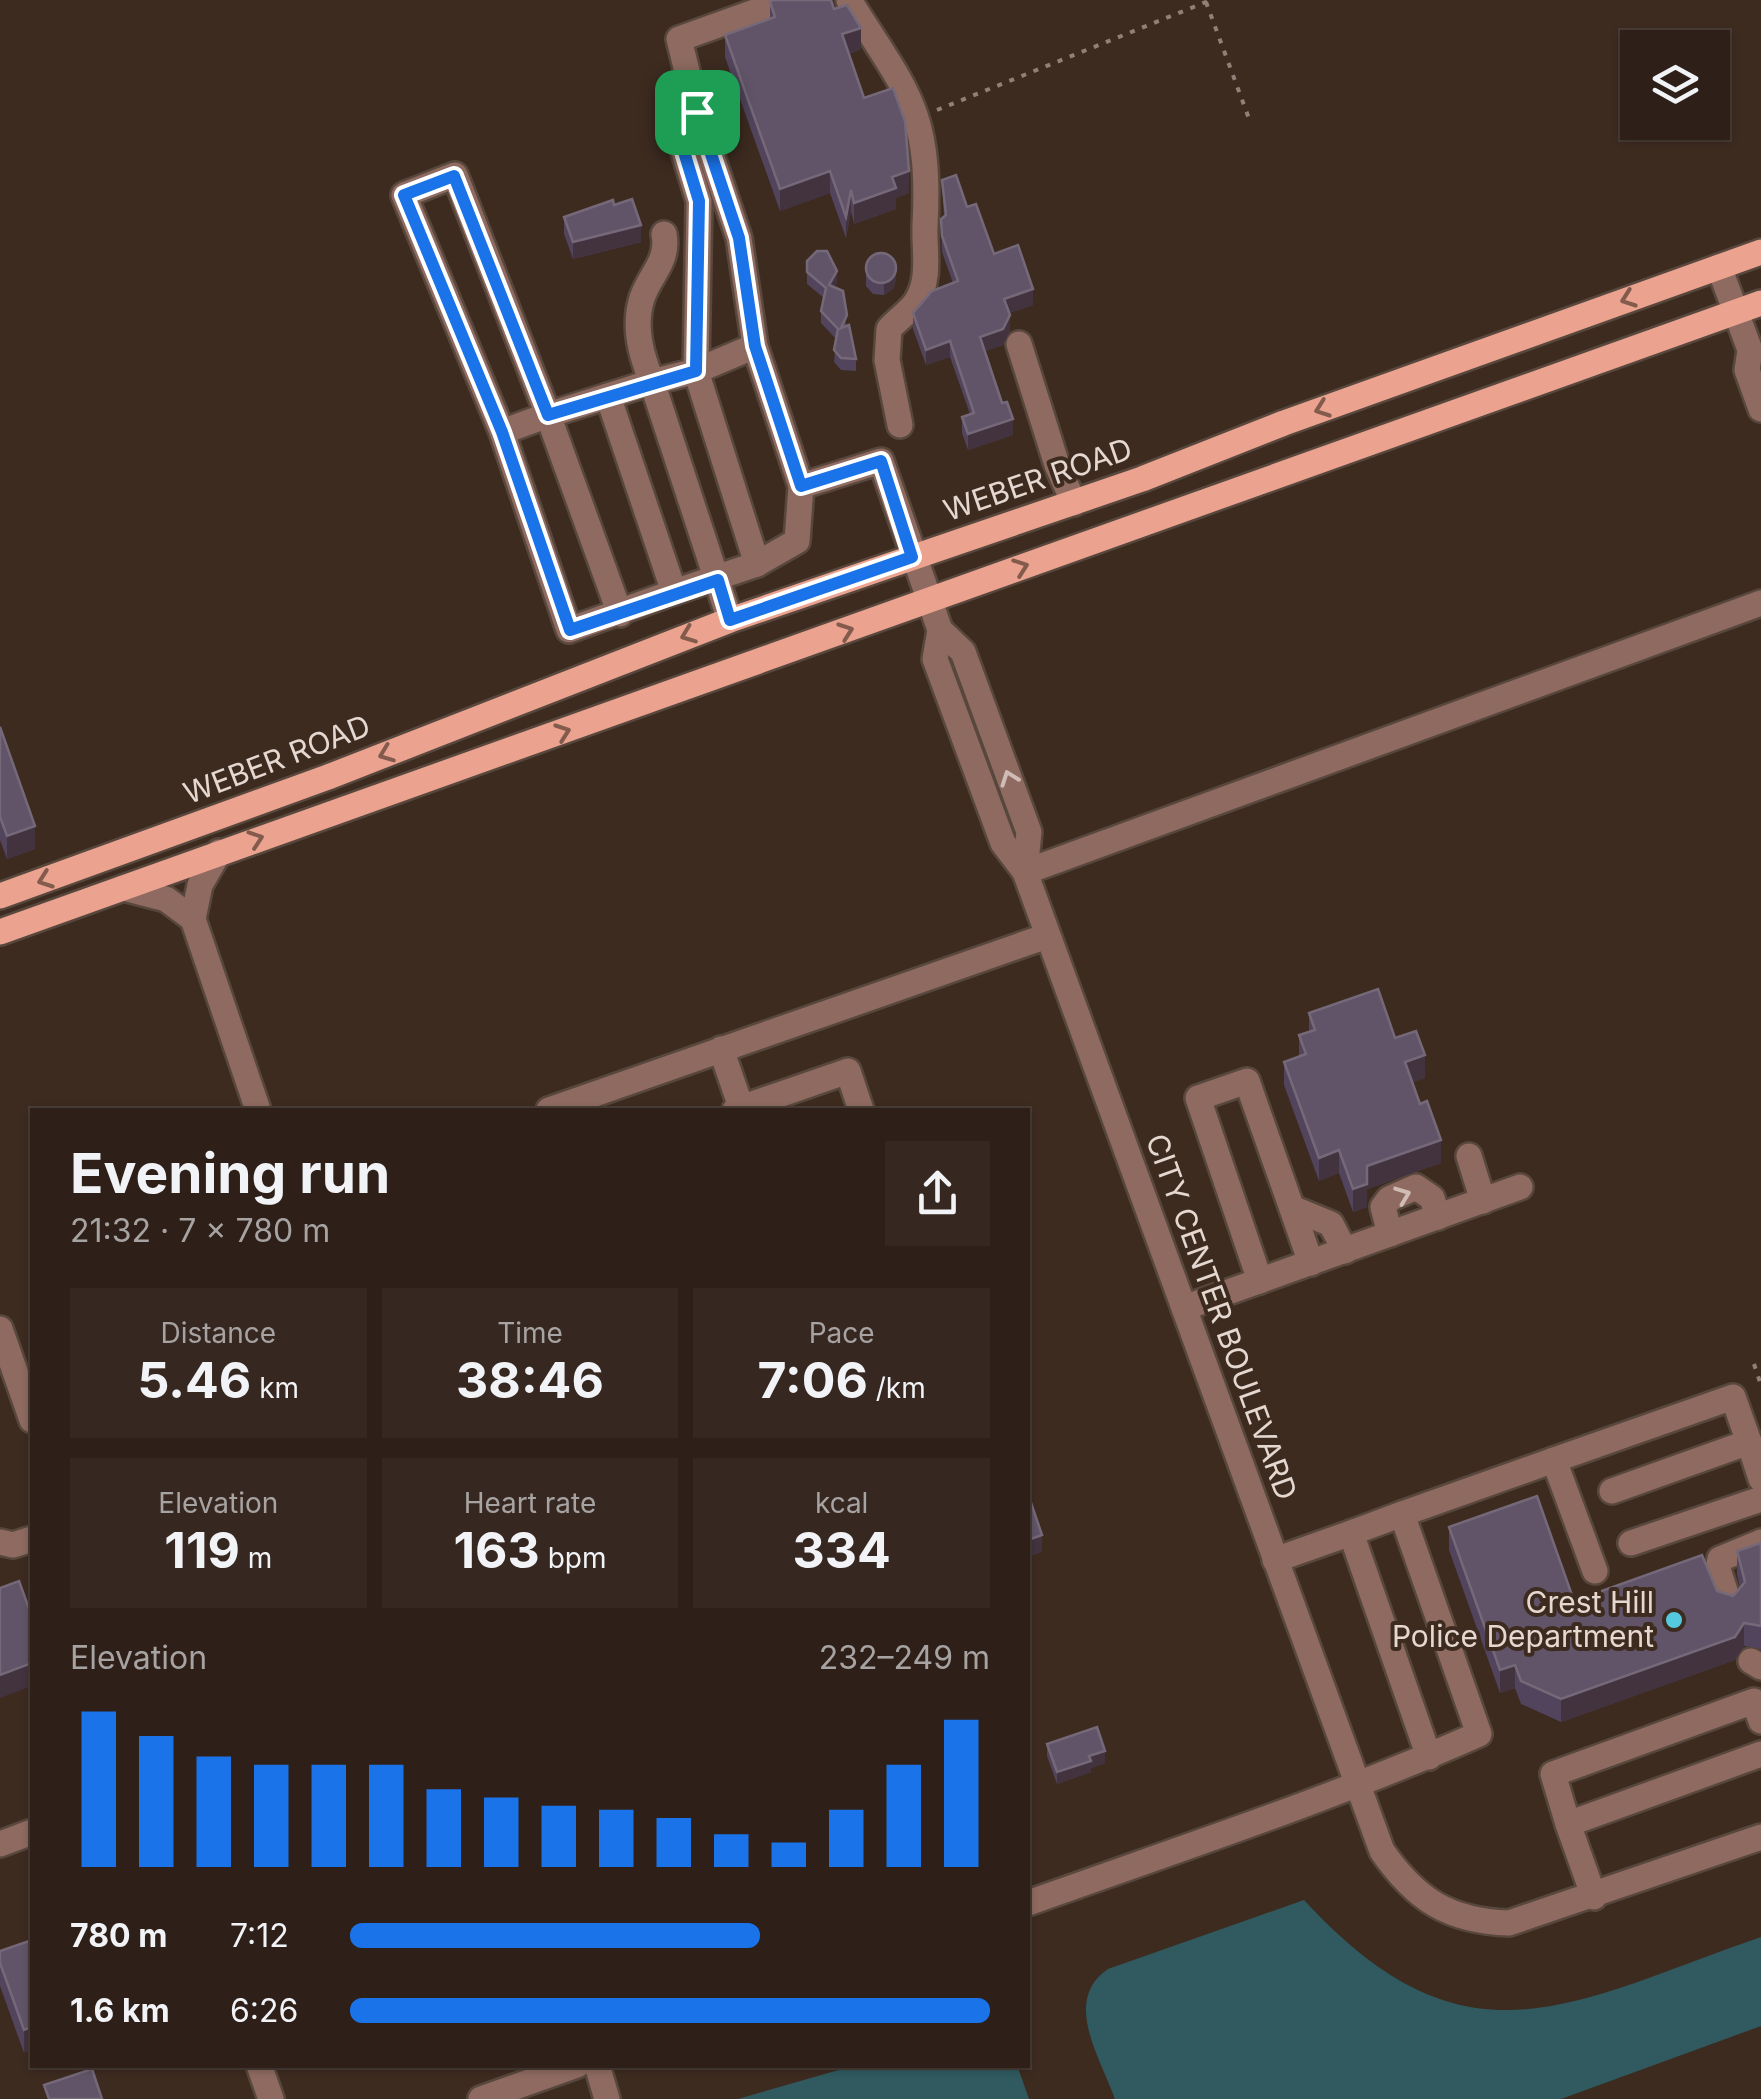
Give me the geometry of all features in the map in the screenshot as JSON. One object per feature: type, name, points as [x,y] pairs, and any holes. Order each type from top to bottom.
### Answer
[{"type":"main road","name":"WEBER ROAD","points":[[0,896],[328,776],[730,620],[1074,503],[1761,252]]},
{"type":"main road","points":[[0,932],[1761,302]]},
{"type":"street","points":[[620,614],[548,415],[454,176],[404,195],[502,432],[570,630],[620,614],[674,592],[718,580],[757,564],[798,541],[801,486],[755,346],[739,238],[697,112],[678,39],[788,0]]},
{"type":"street","points":[[849,0],[881,46],[918,118],[928,168],[927,270],[916,302],[889,329],[887,360],[900,425]]},
{"type":"street","points":[[697,112],[674,119],[699,201],[696,371],[757,564]]},
{"type":"street","points":[[664,234],[668,254],[654,271],[640,314],[639,349],[730,620]]},
{"type":"street","points":[[1719,267],[1756,353],[1746,370],[1761,409]]},
{"type":"street","points":[[1019,344],[1056,466],[1074,503]]},
{"type":"street","points":[[502,432],[696,371],[755,346]]},
{"type":"street","points":[[608,396],[674,592]]},
{"type":"street","name":"CITY CENTER BOULEVARD","points":[[801,486],[881,461],[940,630],[963,652],[1030,832],[1024,872],[1356,1785],[1382,1851],[1400,1878],[1446,1912],[1472,1922],[1509,1924],[1761,1837]]},
{"type":"street","points":[[1024,872],[1761,603]]},
{"type":"street","points":[[219,852],[200,884],[193,918],[257,1108]]},
{"type":"street","points":[[123,888],[166,899],[193,918]]},
{"type":"street","points":[[559,1108],[1047,936]]},
{"type":"street","points":[[721,1049],[740,1108]]},
{"type":"street","points":[[743,1108],[848,1071],[860,1108]]},
{"type":"street","points":[[1260,1281],[1198,1098],[1247,1081],[1311,1263]]},
{"type":"street","points":[[1469,1156],[1483,1201]]},
{"type":"street","points":[[1184,1308],[1520,1187]]},
{"type":"street","points":[[1390,1234],[1382,1206],[1416,1188],[1432,1198],[1438,1217]]},
{"type":"street","points":[[1292,1208],[1331,1224],[1345,1250]]},
{"type":"street","points":[[0,1328],[30,1414]]},
{"type":"street","points":[[1275,1560],[1732,1398],[1761,1479]]},
{"type":"street","points":[[1612,1491],[1749,1442]]},
{"type":"street","points":[[1554,1460],[1595,1571]]},
{"type":"street","points":[[1632,1542],[1761,1499]]},
{"type":"street","points":[[1030,1902],[1356,1785],[1479,1734],[1402,1514]]},
{"type":"street","points":[[1351,1532],[1429,1757]]},
{"type":"street","points":[[0,1542],[13,1545],[30,1540]]},
{"type":"street","points":[[1729,1603],[1718,1568],[1720,1558],[1761,1542]]},
{"type":"street","points":[[1594,1897],[1553,1774],[1754,1701],[1761,1721]]},
{"type":"street","points":[[1568,1824],[1761,1754]]},
{"type":"street","points":[[0,1844],[30,1833]]},
{"type":"street","points":[[260,2068],[271,2099]]},
{"type":"street","points":[[481,2099],[569,2068]]},
{"type":"street","points":[[598,2068],[607,2099]]},
{"type":"path","points":[[1182,0],[1186,10]]},
{"type":"path","points":[[918,118],[1209,1],[1251,124]]},
{"type":"path","points":[[1754,1364],[1761,1385]]},
{"type":"water","points":[[1304,1900],[1362,1955],[1417,1989],[1469,2007],[1521,2010],[1574,2001],[1761,1937],[1761,2026],[1561,2099],[1115,2099],[1089,2030],[1086,2013],[1094,1982],[1108,1969]]},
{"type":"water","points":[[846,2068],[1018,2068],[1029,2099],[738,2099]]},
{"type":"building","points":[[831,0],[834,9],[847,5],[861,28],[842,34],[864,98],[893,88],[905,121],[909,171],[892,177],[896,188],[854,203],[851,190],[846,217],[830,171],[780,189],[725,35],[775,17],[770,2]]},
{"type":"building","points":[[956,175],[967,207],[976,204],[994,254],[1018,245],[1033,289],[1004,299],[1010,315],[1003,329],[980,337],[1002,403],[1007,402],[1013,419],[968,434],[962,417],[974,413],[950,341],[926,350],[913,313],[932,291],[958,281],[942,236],[941,219],[946,215],[942,180]]},
{"type":"building","points":[[632,199],[641,225],[573,242],[564,217],[613,200],[614,205]]},
{"type":"building","points":[[817,251],[827,251],[837,271],[829,285],[843,291],[847,315],[841,328],[849,325],[856,359],[841,358],[834,350],[838,329],[821,311],[826,288],[807,272],[807,261]]},
{"type":"building","points":[[881,253],[892,257],[896,268],[892,279],[881,283],[870,279],[866,268],[870,257]]},
{"type":"building","points":[[0,727],[35,826],[7,836],[0,817]]},
{"type":"building","points":[[1378,989],[1395,1038],[1416,1031],[1425,1055],[1405,1062],[1420,1104],[1427,1101],[1441,1140],[1367,1166],[1367,1184],[1353,1189],[1339,1150],[1319,1158],[1284,1062],[1306,1054],[1299,1035],[1315,1030],[1309,1013]]},
{"type":"building","points":[[1537,1496],[1574,1601],[1702,1555],[1717,1591],[1733,1596],[1745,1582],[1737,1551],[1761,1543],[1761,1626],[1744,1623],[1735,1637],[1561,1699],[1521,1681],[1515,1665],[1500,1670],[1449,1527]]},
{"type":"building","points":[[1030,1500],[1042,1535],[1030,1539]]},
{"type":"building","points":[[19,1581],[30,1611],[30,1664],[0,1675],[0,1588]]},
{"type":"building","points":[[1097,1727],[1105,1751],[1089,1756],[1091,1761],[1057,1772],[1047,1744]]},
{"type":"building","points":[[30,1941],[30,2028],[24,2030],[0,1963],[0,1951]]},
{"type":"building","points":[[92,2069],[102,2099],[49,2099],[44,2085]]},
{"type":"place","name":"Crest Hill Police Department","points":[[1674,1620]]},
{"type":"route","points":[[697,112],[739,238],[755,346],[801,486],[881,461],[912,557],[730,620],[718,580],[570,630],[502,432],[404,195],[454,176],[548,415],[696,371],[699,201],[674,119],[697,112]]}]
